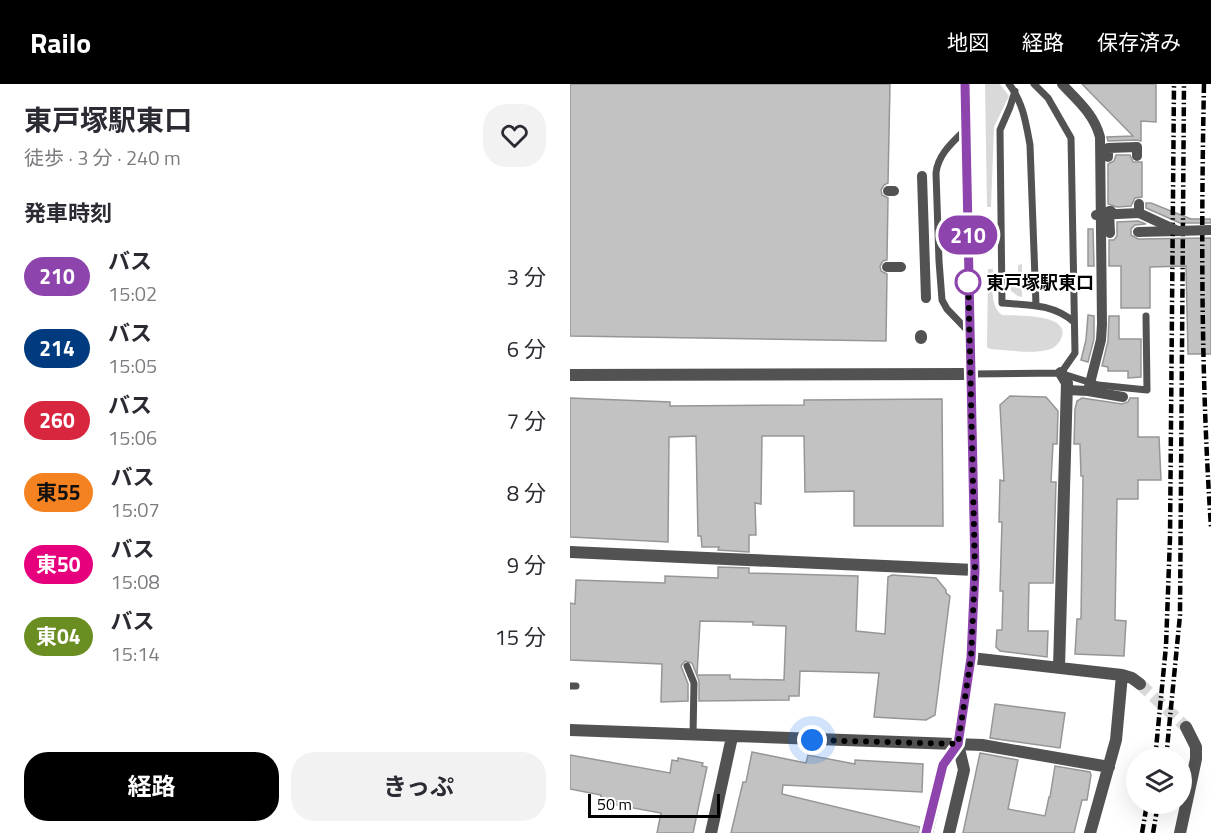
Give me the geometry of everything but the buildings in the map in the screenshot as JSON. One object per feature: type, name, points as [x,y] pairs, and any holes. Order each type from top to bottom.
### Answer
[{"type":"street","points":[[950,833],[964,770],[958,744],[971,658],[975,570],[965,84]]},
{"type":"street","points":[[1062,84],[1097,123],[1100,138],[1107,235],[1101,340],[1089,388]]},
{"type":"street","points":[[1110,154],[1134,153]]},
{"type":"street","points":[[922,176],[926,298]]},
{"type":"street","points":[[1105,211],[1136,208],[1178,231]]},
{"type":"street","points":[[1138,232],[1211,230]]},
{"type":"street","points":[[887,267],[901,267]]},
{"type":"street","points":[[1059,668],[1067,390],[1067,383],[1061,373]]},
{"type":"street","points":[[570,375],[970,375]]},
{"type":"street","points":[[1067,390],[1089,388],[1123,397]]},
{"type":"street","points":[[570,552],[975,570]]},
{"type":"street","points":[[971,658],[1122,675],[1140,684]]},
{"type":"street","points":[[1090,833],[1116,740],[1122,675]]},
{"type":"street","points":[[1180,833],[1196,759],[1196,747],[1186,727]]},
{"type":"street","points":[[570,730],[982,745],[1109,767]]},
{"type":"street","points":[[711,833],[732,737]]},
{"type":"street","points":[[927,833],[943,765],[958,744]]},
{"type":"lane","points":[[1010,84],[1018,96],[1030,145],[1036,305]]},
{"type":"lane","points":[[1034,84],[1048,98],[1071,138],[1076,353],[1061,373]]},
{"type":"lane","points":[[1015,91],[1000,130],[1002,303],[1036,305],[1063,312],[1074,322]]},
{"type":"lane","points":[[966,129],[937,162],[936,173],[942,300],[947,309],[969,332]]},
{"type":"lane","points":[[970,375],[1061,373],[1089,388],[1147,390],[1146,316]]},
{"type":"lane","points":[[687,666],[694,683],[693,735]]},
{"type":"shaded area","points":[[985,84],[1000,84],[1009,96],[994,127],[991,207],[987,207]]},
{"type":"shaded area","points":[[1022,264],[1022,297],[1011,291],[1010,280],[1018,278],[1018,265]]},
{"type":"shaded area","points":[[988,269],[993,269],[993,300],[998,311],[1002,315],[1030,316],[1059,324],[1062,331],[1061,339],[1055,346],[1034,352],[987,347]]},
{"type":"tunnel","points":[[1140,684],[1186,727]]},
{"type":"railway","points":[[1156,748],[1166,646],[1170,538],[1174,84]]},
{"type":"railway","points":[[1167,748],[1180,615],[1184,84]]},
{"type":"railway","points":[[1204,84],[1203,306],[1205,416],[1211,527]]},
{"type":"railway","points":[[1142,833],[1145,814]]},
{"type":"railway","points":[[1153,833],[1156,814]]},
{"type":"bus line","name":"210","points":[[926,833],[943,765],[958,744],[971,658],[975,570],[965,84]]},
{"type":"place","name":"東戸塚駅東口","points":[[968,282]]},
{"type":"route","points":[[812,740],[958,744],[971,658],[975,570],[968,272],[968,282]]}]
